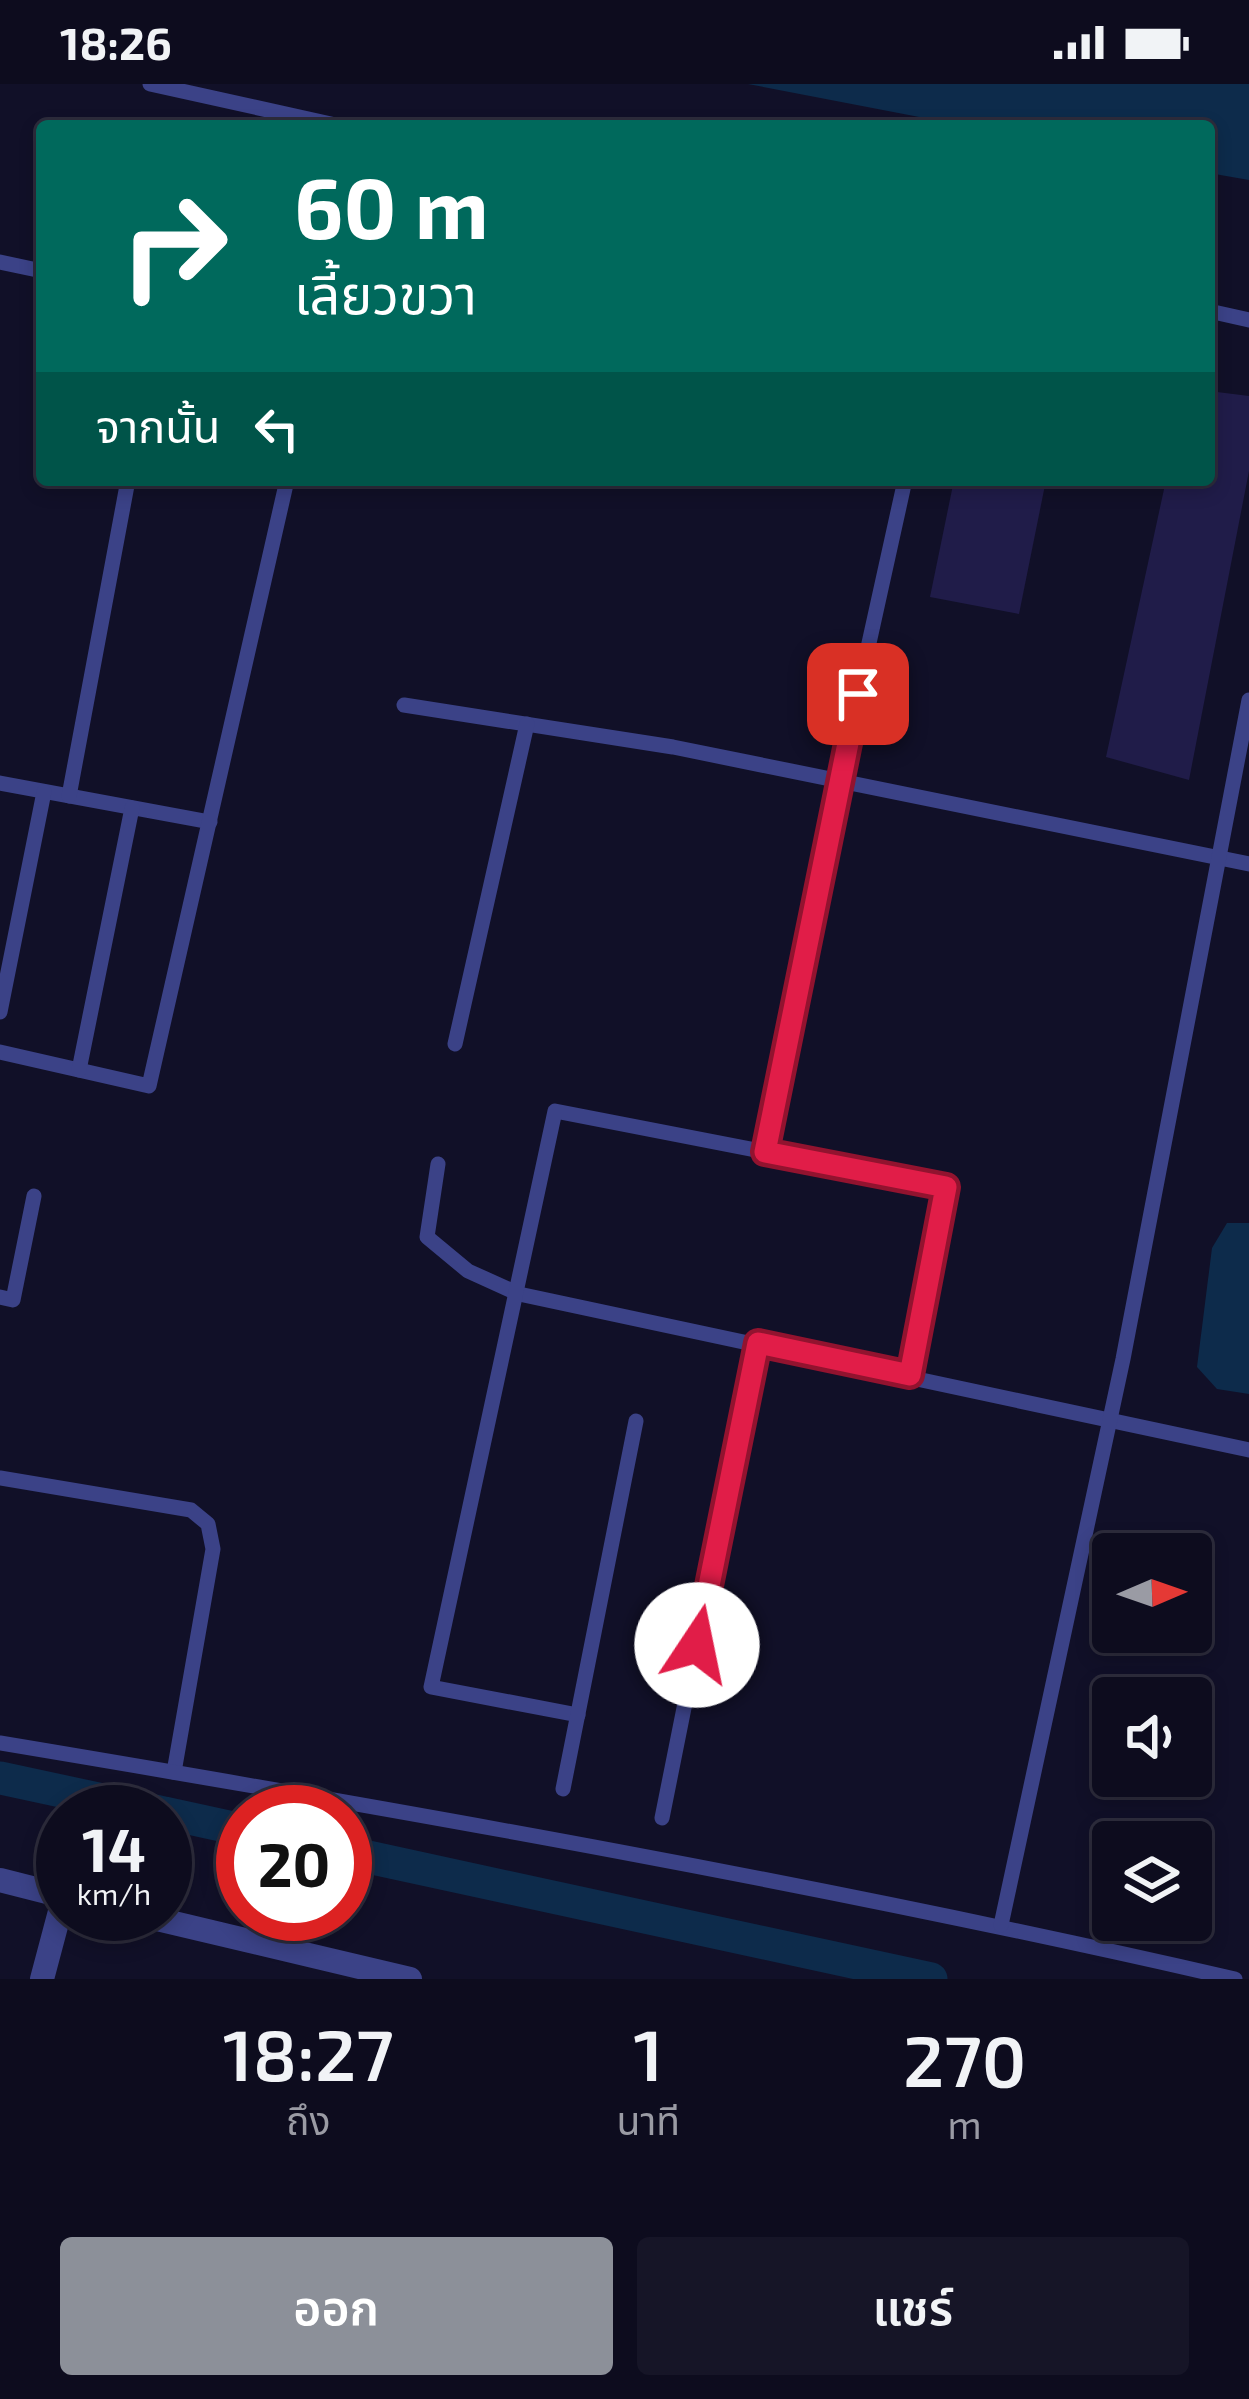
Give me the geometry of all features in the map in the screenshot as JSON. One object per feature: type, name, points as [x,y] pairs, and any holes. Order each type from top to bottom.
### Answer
[{"type":"street","points":[[0,1880],[36,1890]]},
{"type":"street","points":[[192,1932],[306,1968],[410,1979]]},
{"type":"street","points":[[42,1979],[52,1941]]},
{"type":"lane","points":[[150,84],[313,120]]},
{"type":"lane","points":[[0,262],[36,270]]},
{"type":"lane","points":[[1215,312],[1249,320]]},
{"type":"lane","points":[[68,796],[127,486]]},
{"type":"lane","points":[[0,1052],[149,1086],[286,486]]},
{"type":"lane","points":[[765,1152],[838,779],[904,486]]},
{"type":"lane","points":[[1001,1925],[1107,1420],[1249,700]]},
{"type":"lane","points":[[404,705],[838,779],[1249,864]]},
{"type":"lane","points":[[455,1044],[527,724]]},
{"type":"lane","points":[[0,783],[210,822]]},
{"type":"lane","points":[[0,1012],[44,792]]},
{"type":"lane","points":[[79,1070],[132,808]]},
{"type":"lane","points":[[578,1714],[431,1687],[519,1294],[554,1111],[946,1187],[910,1375]]},
{"type":"lane","points":[[438,1164],[427,1237],[468,1271],[519,1294],[1249,1450]]},
{"type":"lane","points":[[0,1298],[13,1300],[34,1196]]},
{"type":"lane","points":[[662,1818],[758,1343]]},
{"type":"lane","points":[[563,1789],[636,1420]]},
{"type":"lane","points":[[0,1478],[190,1510],[208,1524],[213,1550],[174,1772]]},
{"type":"lane","points":[[0,1743],[1001,1925],[1235,1979]]},
{"type":"water","points":[[748,84],[1249,84],[1249,180],[1215,174],[1215,120],[935,120]]},
{"type":"water","points":[[1227,1223],[1249,1223],[1249,1394],[1217,1389],[1197,1367],[1212,1248]]},
{"type":"building","points":[[1215,392],[1249,396],[1249,471],[1189,780],[1106,757],[1165,486],[1215,486]]},
{"type":"building","points":[[953,486],[1045,486],[1019,614],[930,597]]},
{"type":"waterway","points":[[0,1778],[36,1786]]},
{"type":"waterway","points":[[192,1819],[216,1824]]},
{"type":"waterway","points":[[372,1858],[931,1979]]},
{"type":"route","points":[[697,1645],[758,1343],[910,1375],[946,1187],[765,1152],[858,694]]}]
